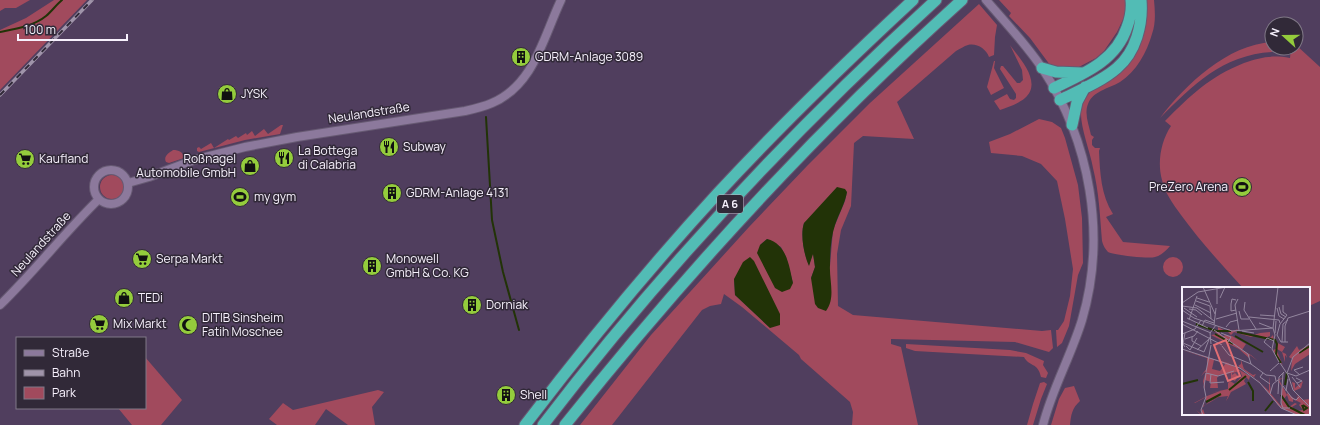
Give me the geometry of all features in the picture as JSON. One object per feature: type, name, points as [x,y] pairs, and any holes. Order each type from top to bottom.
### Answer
[{"type":"highway","points":[[525,425],[599,331],[718,193],[822,87],[913,0]]},
{"type":"highway","name":"A 6","points":[[543,425],[604,349],[680,259],[719,216],[814,116],[936,0]]},
{"type":"highway","name":"A 6","points":[[565,425],[664,305],[757,201],[917,40],[962,0]]},
{"type":"highway","points":[[1054,88],[1099,65],[1118,46],[1125,33],[1130,18],[1131,0]]},
{"type":"highway","points":[[1060,100],[1100,80],[1117,68],[1127,58],[1134,45],[1142,18],[1141,0]]},
{"type":"highway","points":[[1042,68],[1056,72],[1084,73]]},
{"type":"highway","points":[[1072,125],[1077,102],[1085,87]]},
{"type":"highway","points":[[583,339],[637,278],[667,252]]},
{"type":"street","name":"Neulandstraße","points":[[128,183],[149,177],[194,160],[245,147],[297,137],[465,111],[493,103],[511,92],[526,76],[539,52],[561,0]]},
{"type":"street","points":[[986,0],[1015,33],[1042,68],[1054,88],[1072,125],[1083,160],[1090,194],[1093,225],[1092,262],[1088,293],[1082,320],[1051,400],[1043,425]]},
{"type":"street","points":[[110,170],[119,172],[123,175],[128,183],[127,194],[120,202],[112,204],[103,202],[100,199],[95,191],[95,182],[97,178],[105,171],[110,170]]},
{"type":"street","name":"Neulandstraße","points":[[0,305],[20,286],[100,199]]},
{"type":"green space","points":[[0,0],[30,0],[16,8],[5,8],[0,11]]},
{"type":"green space","points":[[54,0],[87,0],[0,90],[0,30],[26,18]]},
{"type":"green space","points":[[999,0],[1127,0],[1126,13],[1117,32],[1104,51],[1096,58],[1070,70],[1050,65],[1030,38],[1009,16],[1011,13]]},
{"type":"green space","points":[[1146,0],[1154,0],[1155,17],[1150,41],[1144,54],[1136,67],[1126,78],[1093,96],[1088,104],[1086,112],[1091,135],[1094,137],[1092,140],[1092,145],[1095,148],[1100,148],[1099,159],[1102,184],[1106,199],[1113,214],[1106,217],[1123,242],[1170,246],[1161,254],[1151,257],[1111,253],[1104,247],[1102,241],[1097,186],[1081,117],[1082,106],[1085,98],[1138,48],[1146,22]]},
{"type":"green space","points":[[979,4],[997,25],[994,55],[989,57],[983,49],[975,45],[965,46],[956,51],[897,102],[914,139],[863,136],[854,143],[851,206],[841,230],[837,254],[838,306],[853,315],[1042,331],[1051,330],[1053,348],[1049,352],[1015,342],[891,339],[891,344],[901,347],[918,425],[852,425],[853,412],[850,402],[801,359],[799,355],[742,307],[724,294],[721,304],[710,306],[702,310],[612,425],[580,425],[651,335],[749,227],[870,103]],"holes":[[[847,192],[845,201],[833,230],[830,266],[811,278],[815,267],[813,253],[809,265],[806,256],[802,233],[804,223]],[[767,239],[781,247],[786,257],[793,283],[760,245]],[[734,279],[770,328],[735,295]]]},
{"type":"green space","points":[[1264,43],[1264,53],[1254,54],[1238,59],[1210,74],[1184,94],[1160,118],[1182,92],[1209,68],[1239,50]]},
{"type":"green space","points":[[1010,45],[1028,70],[1032,85],[1030,92],[1025,98],[1016,104],[1000,110],[994,101],[1007,94],[1010,99],[1014,100],[1016,98],[1016,94],[1000,69],[1001,66],[1003,66],[1017,83],[1020,83],[1023,80],[1022,70]]},
{"type":"green space","name":"PreZero Arena","points":[[1304,52],[1320,67],[1320,301],[1310,306],[1310,287],[1242,287],[1203,243],[1175,207],[1163,185],[1160,166],[1162,145],[1171,126],[1165,121],[1192,95],[1221,74],[1244,63],[1267,57],[1290,58],[1290,56],[1304,56]]},
{"type":"green space","points":[[994,61],[994,68],[1004,88],[991,95],[987,87]]},
{"type":"green space","points":[[1039,119],[1052,122],[1061,128],[1078,185],[1082,218],[1083,263],[1078,275],[1069,326],[1062,343],[1057,347],[1056,330],[1058,330],[1064,321],[1070,296],[1073,269],[1057,181],[1041,164],[1022,156],[991,153],[989,142],[1010,134]]},
{"type":"green space","points":[[283,125],[280,134],[245,140],[199,152],[197,151],[197,148],[199,147],[201,149],[211,143],[214,148],[228,139],[229,140],[236,136],[238,138],[246,133],[247,135],[252,131],[255,136],[264,129],[268,134]]},
{"type":"green space","points":[[173,150],[177,150],[183,154],[184,158],[169,163],[166,162],[166,156]]},
{"type":"green space","points":[[112,175],[120,179],[124,187],[120,195],[112,199],[104,195],[100,187],[104,179]]},
{"type":"green space","points":[[1173,257],[1180,260],[1183,267],[1180,274],[1173,277],[1166,274],[1163,267],[1166,260]]},
{"type":"green space","points":[[906,344],[1010,350],[1026,353],[1044,361],[1043,365],[1048,373],[1046,378],[1041,377],[1038,369],[1024,357],[915,351],[906,348]]},
{"type":"green space","points":[[146,358],[182,400],[161,425],[132,425],[119,409],[146,409]]},
{"type":"green space","points":[[1044,382],[1047,384],[1033,425],[1027,425],[1040,383]]},
{"type":"green space","points":[[1074,386],[1080,401],[1072,412],[1070,425],[1051,425],[1059,399],[1065,388]]},
{"type":"green space","points":[[378,390],[384,392],[372,407],[375,425],[348,425],[326,409],[315,425],[277,425],[269,419],[283,403],[293,410]]},
{"type":"shaded area","points":[[837,187],[845,189],[847,192],[835,225],[831,245],[831,300],[826,311],[818,308],[815,304],[811,278],[815,267],[813,254],[809,266],[803,245],[802,233],[804,223]]},
{"type":"shaded area","points":[[767,239],[779,246],[786,256],[788,263],[793,283],[790,289],[782,292],[775,288],[757,253],[760,245]]},
{"type":"shaded area","points":[[750,257],[754,261],[780,314],[780,325],[770,328],[735,295],[734,279],[743,262]]},
{"type":"waterway","points":[[0,32],[24,27],[36,22],[46,16],[62,0]]},
{"type":"waterway","points":[[486,117],[492,220],[503,272],[519,330]]},
{"type":"railway","points":[[0,95],[92,0]]},
{"type":"place","name":"GDRM-Anlage 3089","points":[[521,57]]},
{"type":"place","name":"JYSK","points":[[227,94]]},
{"type":"place","name":"Subway","points":[[389,147]]},
{"type":"place","name":"La Bottega di Calabria","points":[[284,158]]},
{"type":"place","name":"Kaufland","points":[[25,159]]},
{"type":"place","name":"Roßnagel Automobile GmbH","points":[[250,166]]},
{"type":"place","name":"PreZero Arena","points":[[1242,187]]},
{"type":"place","name":"GDRM-Anlage 4131","points":[[392,193]]},
{"type":"place","name":"my gym","points":[[240,197]]},
{"type":"place","name":"Serpa Markt","points":[[142,259]]},
{"type":"place","name":"Monowell GmbH & Co. KG","points":[[372,266]]},
{"type":"place","name":"TEDi","points":[[124,298]]},
{"type":"place","name":"Dorniak","points":[[472,305]]},
{"type":"place","name":"Mix Markt","points":[[99,324]]},
{"type":"place","name":"DITIB Sinsheim Fatih Moschee","points":[[188,325]]},
{"type":"place","name":"Shell","points":[[506,395]]}]
